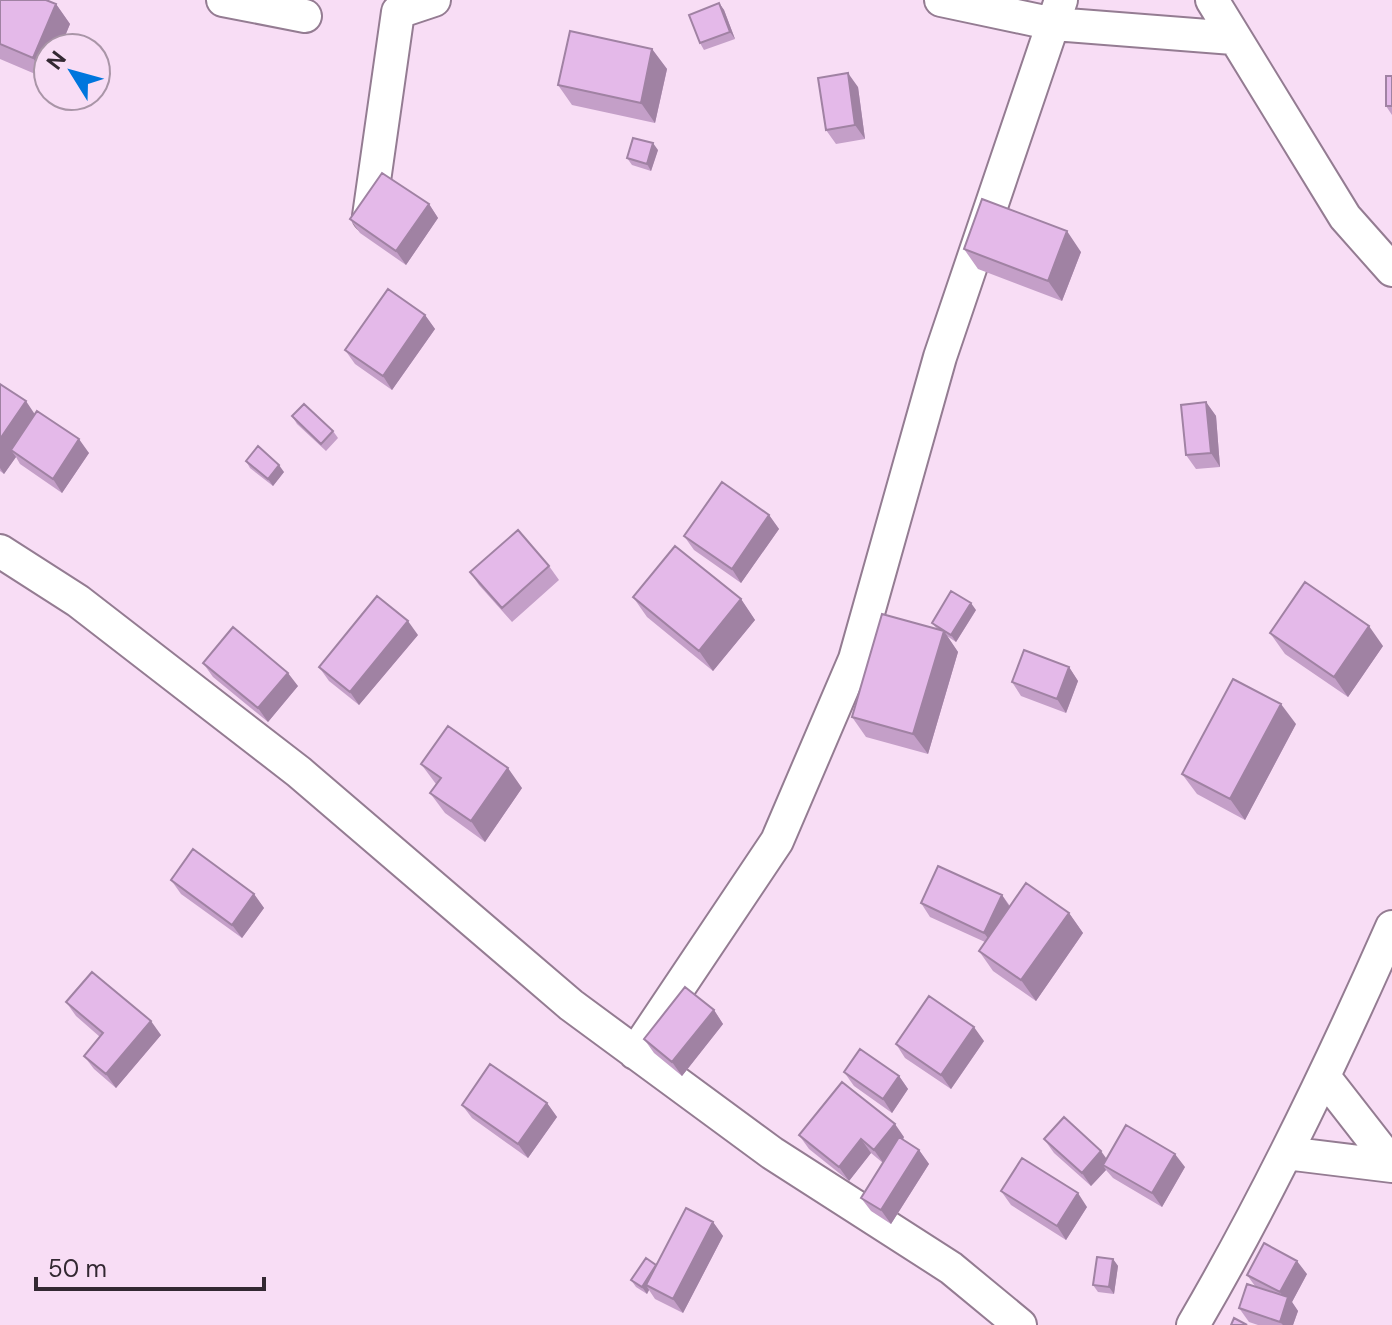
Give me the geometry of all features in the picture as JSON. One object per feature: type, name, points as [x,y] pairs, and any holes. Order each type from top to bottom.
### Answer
[{"type":"street","points":[[223,0],[305,16]]},
{"type":"street","points":[[369,216],[398,12],[434,0]]},
{"type":"street","points":[[941,0],[1058,12],[1233,38]]},
{"type":"street","points":[[1212,0],[1345,217],[1392,270]]},
{"type":"street","points":[[635,1053],[777,841],[855,659],[940,357],[1058,12]]},
{"type":"street","points":[[0,551],[78,601],[299,772],[559,996],[772,1153],[951,1268],[1020,1325]]},
{"type":"street","points":[[1193,1325],[1235,1253],[1325,1078],[1392,927]]},
{"type":"street","points":[[1325,1078],[1392,1165]]},
{"type":"street","points":[[1286,1153],[1392,1165]]},
{"type":"building","points":[[0,0],[46,0],[56,4],[44,32],[32,32],[32,58],[0,44]]},
{"type":"building","points":[[719,3],[730,32],[700,43],[689,15]]},
{"type":"building","points":[[570,31],[652,49],[641,103],[558,85]]},
{"type":"building","points":[[848,73],[855,125],[826,130],[818,78]]},
{"type":"building","points":[[1386,76],[1392,76],[1392,106],[1386,106]]},
{"type":"building","points":[[633,138],[653,143],[647,164],[627,158]]},
{"type":"building","points":[[382,173],[429,204],[396,251],[350,219]]},
{"type":"building","points":[[982,199],[1067,231],[1048,281],[964,249]]},
{"type":"building","points":[[388,289],[425,315],[383,376],[345,350]]},
{"type":"building","points":[[0,384],[26,401],[0,439]]},
{"type":"building","points":[[1206,402],[1211,453],[1186,455],[1181,405]]},
{"type":"building","points":[[304,404],[333,431],[321,444],[292,416]]},
{"type":"building","points":[[37,411],[79,439],[53,479],[11,450]]},
{"type":"building","points":[[258,446],[279,465],[268,479],[246,461]]},
{"type":"building","points":[[722,482],[769,515],[732,569],[684,536]]},
{"type":"building","points":[[518,530],[549,566],[502,608],[470,572]]},
{"type":"building","points":[[675,546],[741,599],[699,651],[633,597]]},
{"type":"building","points":[[1305,582],[1369,626],[1334,677],[1270,633]]},
{"type":"building","points":[[951,591],[971,603],[951,635],[932,623]]},
{"type":"building","points":[[377,596],[408,621],[350,692],[319,667]]},
{"type":"building","points":[[882,614],[944,631],[913,734],[852,717]]},
{"type":"building","points":[[233,627],[288,673],[258,708],[203,663]]},
{"type":"building","points":[[1024,650],[1069,667],[1057,699],[1012,682]]},
{"type":"building","points":[[1233,679],[1281,704],[1230,799],[1182,774]]},
{"type":"building","points":[[448,726],[508,768],[471,821],[430,793],[441,778],[421,764]]},
{"type":"building","points":[[193,849],[254,894],[232,925],[171,880]]},
{"type":"building","points":[[938,866],[1002,895],[984,933],[921,903]]},
{"type":"building","points":[[1026,883],[1069,913],[1021,980],[979,951]]},
{"type":"building","points":[[92,972],[151,1021],[106,1074],[84,1056],[103,1033],[66,1002]]},
{"type":"building","points":[[685,987],[714,1010],[672,1062],[644,1039]]},
{"type":"building","points":[[929,996],[974,1027],[941,1075],[896,1044]]},
{"type":"building","points":[[860,1049],[899,1076],[883,1099],[844,1072]]},
{"type":"building","points":[[490,1064],[547,1103],[518,1144],[462,1105]]},
{"type":"building","points":[[842,1082],[895,1124],[874,1150],[861,1139],[839,1167],[799,1135]]},
{"type":"building","points":[[1064,1117],[1101,1151],[1082,1173],[1044,1139]]},
{"type":"building","points":[[1126,1125],[1175,1154],[1152,1193],[1103,1165]]},
{"type":"building","points":[[899,1137],[919,1150],[881,1210],[861,1198]]},
{"type":"building","points":[[1022,1158],[1078,1193],[1057,1226],[1001,1191]]},
{"type":"building","points":[[686,1208],[713,1222],[673,1299],[646,1285]]},
{"type":"building","points":[[1264,1243],[1297,1261],[1280,1292],[1247,1275]]},
{"type":"building","points":[[1097,1257],[1113,1259],[1109,1287],[1093,1285]]},
{"type":"building","points":[[646,1258],[656,1265],[642,1287],[631,1280]]},
{"type":"building","points":[[1247,1284],[1288,1297],[1280,1322],[1239,1308]]},
{"type":"building","points":[[1234,1318],[1247,1325],[1231,1325]]}]
